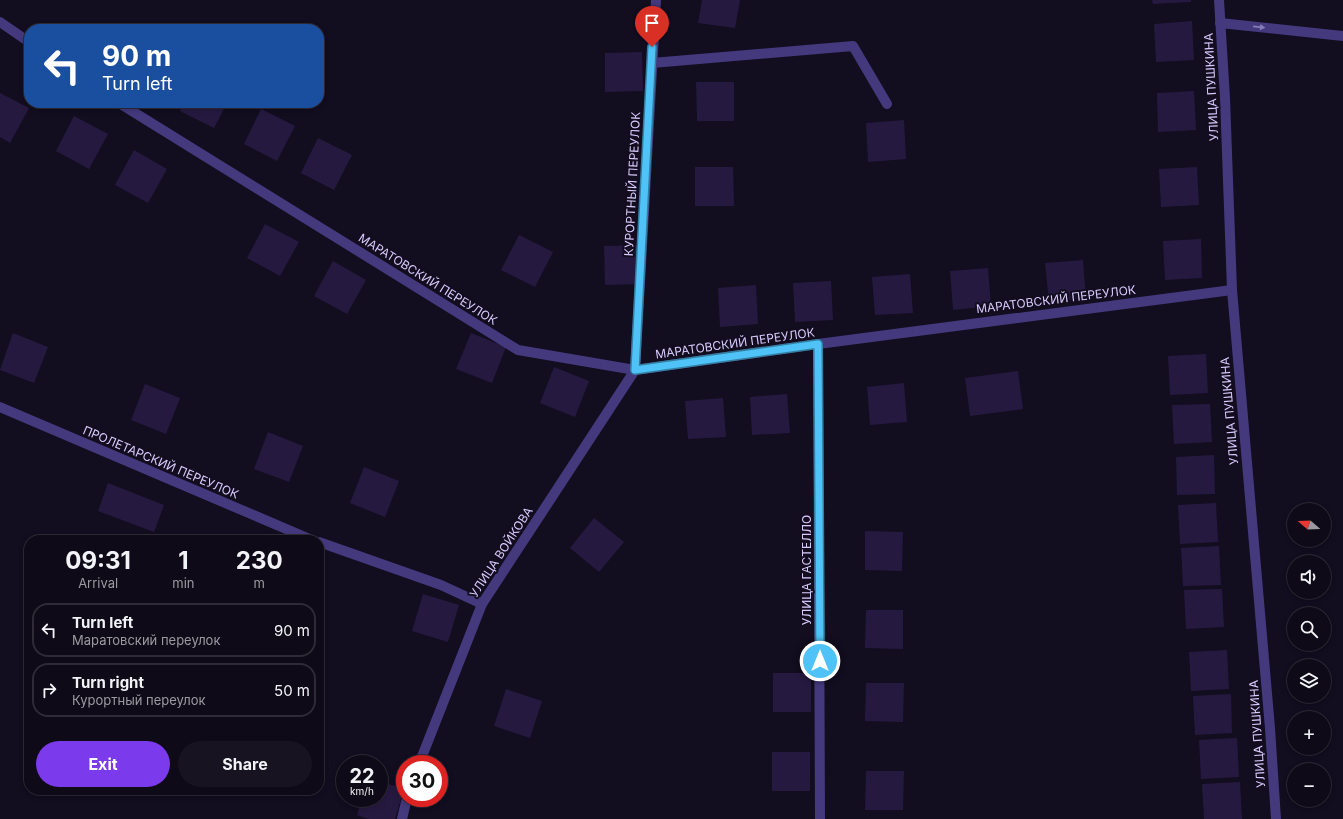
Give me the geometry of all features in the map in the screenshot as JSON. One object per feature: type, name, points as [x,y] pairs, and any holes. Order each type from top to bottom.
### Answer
[{"type":"street","name":"КУРОРТНЫЙ ПЕРЕУЛОК","points":[[635,370],[656,0]]},
{"type":"street","name":"УЛИЦА ПУШКИНА","points":[[1219,0],[1225,98],[1232,290],[1270,728],[1276,819]]},
{"type":"street","points":[[0,22],[24,39]]},
{"type":"street","points":[[1220,23],[1343,36]]},
{"type":"street","points":[[652,63],[853,46],[887,104]]},
{"type":"street","name":"МАРАТОВСКИЙ ПЕРЕУЛОК","points":[[127,108],[518,350],[635,370],[818,344],[1232,290]]},
{"type":"street","name":"УЛИЦА ГАСТЕЛЛО","points":[[818,344],[820,819]]},
{"type":"street","name":"УЛИЦА ВОЙКОВА","points":[[423,755],[482,604],[635,370]]},
{"type":"street","name":"ПРОЛЕТАРСКИЙ ПЕРЕУЛОК","points":[[0,407],[300,535]]},
{"type":"street","points":[[324,544],[441,585],[482,604]]},
{"type":"street","points":[[402,819],[405,807]]},
{"type":"building","points":[[702,0],[740,0],[735,28],[698,23]]},
{"type":"building","points":[[1152,0],[1191,0],[1191,2],[1153,4]]},
{"type":"building","points":[[1192,21],[1194,60],[1156,62],[1154,24]]},
{"type":"building","points":[[642,52],[643,91],[605,92],[605,53]]},
{"type":"building","points":[[696,82],[734,82],[734,121],[697,121]]},
{"type":"building","points":[[1194,91],[1196,130],[1158,132],[1157,93]]},
{"type":"building","points":[[0,93],[24,105],[24,108],[29,108],[10,143],[0,137]]},
{"type":"building","points":[[182,108],[224,108],[214,128],[180,111]]},
{"type":"building","points":[[261,109],[295,126],[277,161],[244,144]]},
{"type":"building","points":[[74,116],[108,134],[89,169],[56,151]]},
{"type":"building","points":[[904,120],[906,159],[868,162],[866,123]]},
{"type":"building","points":[[318,138],[352,155],[334,190],[301,173]]},
{"type":"building","points":[[134,150],[167,169],[148,203],[115,185]]},
{"type":"building","points":[[695,167],[733,167],[734,206],[695,206]]},
{"type":"building","points":[[1197,167],[1199,205],[1161,207],[1159,169]]},
{"type":"building","points":[[265,224],[299,242],[280,276],[247,258]]},
{"type":"building","points":[[519,235],[553,252],[535,287],[501,270]]},
{"type":"building","points":[[1201,239],[1202,278],[1165,280],[1163,241]]},
{"type":"building","points":[[642,245],[643,284],[605,285],[604,246]]},
{"type":"building","points":[[1083,260],[1086,298],[1049,302],[1045,263]]},
{"type":"building","points":[[333,261],[366,280],[347,314],[314,296]]},
{"type":"building","points":[[988,268],[991,306],[953,310],[950,271]]},
{"type":"building","points":[[910,274],[913,313],[875,315],[872,277]]},
{"type":"building","points":[[831,281],[833,320],[795,322],[793,283]]},
{"type":"building","points":[[756,285],[758,324],[720,327],[718,288]]},
{"type":"building","points":[[13,333],[48,347],[34,383],[0,370]]},
{"type":"building","points":[[471,333],[506,347],[492,383],[456,369]]},
{"type":"building","points":[[1206,354],[1208,393],[1170,395],[1168,356]]},
{"type":"building","points":[[554,367],[589,381],[575,417],[540,403]]},
{"type":"building","points":[[1018,371],[1023,409],[970,416],[965,378]]},
{"type":"building","points":[[904,383],[907,422],[870,425],[867,387]]},
{"type":"building","points":[[145,384],[180,398],[166,434],[131,420]]},
{"type":"building","points":[[787,394],[790,433],[752,435],[750,397]]},
{"type":"building","points":[[723,398],[726,437],[688,439],[685,401]]},
{"type":"building","points":[[1210,404],[1212,442],[1174,444],[1172,405]]},
{"type":"building","points":[[268,432],[303,446],[289,482],[254,469]]},
{"type":"building","points":[[1214,455],[1215,494],[1177,495],[1176,457]]},
{"type":"building","points":[[364,467],[399,481],[385,517],[350,503]]},
{"type":"building","points":[[108,483],[164,505],[154,532],[98,511]]},
{"type":"building","points":[[1216,503],[1218,542],[1180,544],[1178,505]]},
{"type":"building","points":[[594,518],[624,542],[599,572],[570,548]]},
{"type":"building","points":[[865,531],[903,532],[902,571],[865,570]]},
{"type":"building","points":[[1219,546],[1221,585],[1183,586],[1181,548]]},
{"type":"building","points":[[1222,589],[1224,627],[1186,629],[1184,590]]},
{"type":"building","points":[[423,594],[459,605],[448,642],[412,631]]},
{"type":"building","points":[[866,610],[903,610],[903,649],[865,648]]},
{"type":"building","points":[[1227,650],[1229,689],[1191,691],[1189,652]]},
{"type":"building","points":[[773,673],[811,673],[811,712],[773,712]]},
{"type":"building","points":[[866,683],[904,683],[903,722],[865,721]]},
{"type":"building","points":[[506,689],[542,701],[530,738],[494,726]]},
{"type":"building","points":[[1231,694],[1232,733],[1195,735],[1193,696]]},
{"type":"building","points":[[1237,738],[1239,777],[1201,779],[1199,740]]},
{"type":"building","points":[[772,752],[810,752],[810,791],[772,791]]},
{"type":"building","points":[[866,771],[904,771],[903,810],[865,810]]},
{"type":"building","points":[[1240,782],[1242,819],[1204,819],[1202,784]]},
{"type":"building","points":[[388,784],[396,786],[396,807],[399,807],[395,819],[369,819],[357,815],[359,807],[388,807]]},
{"type":"route","points":[[652,47],[635,370],[818,344],[820,661]]}]
